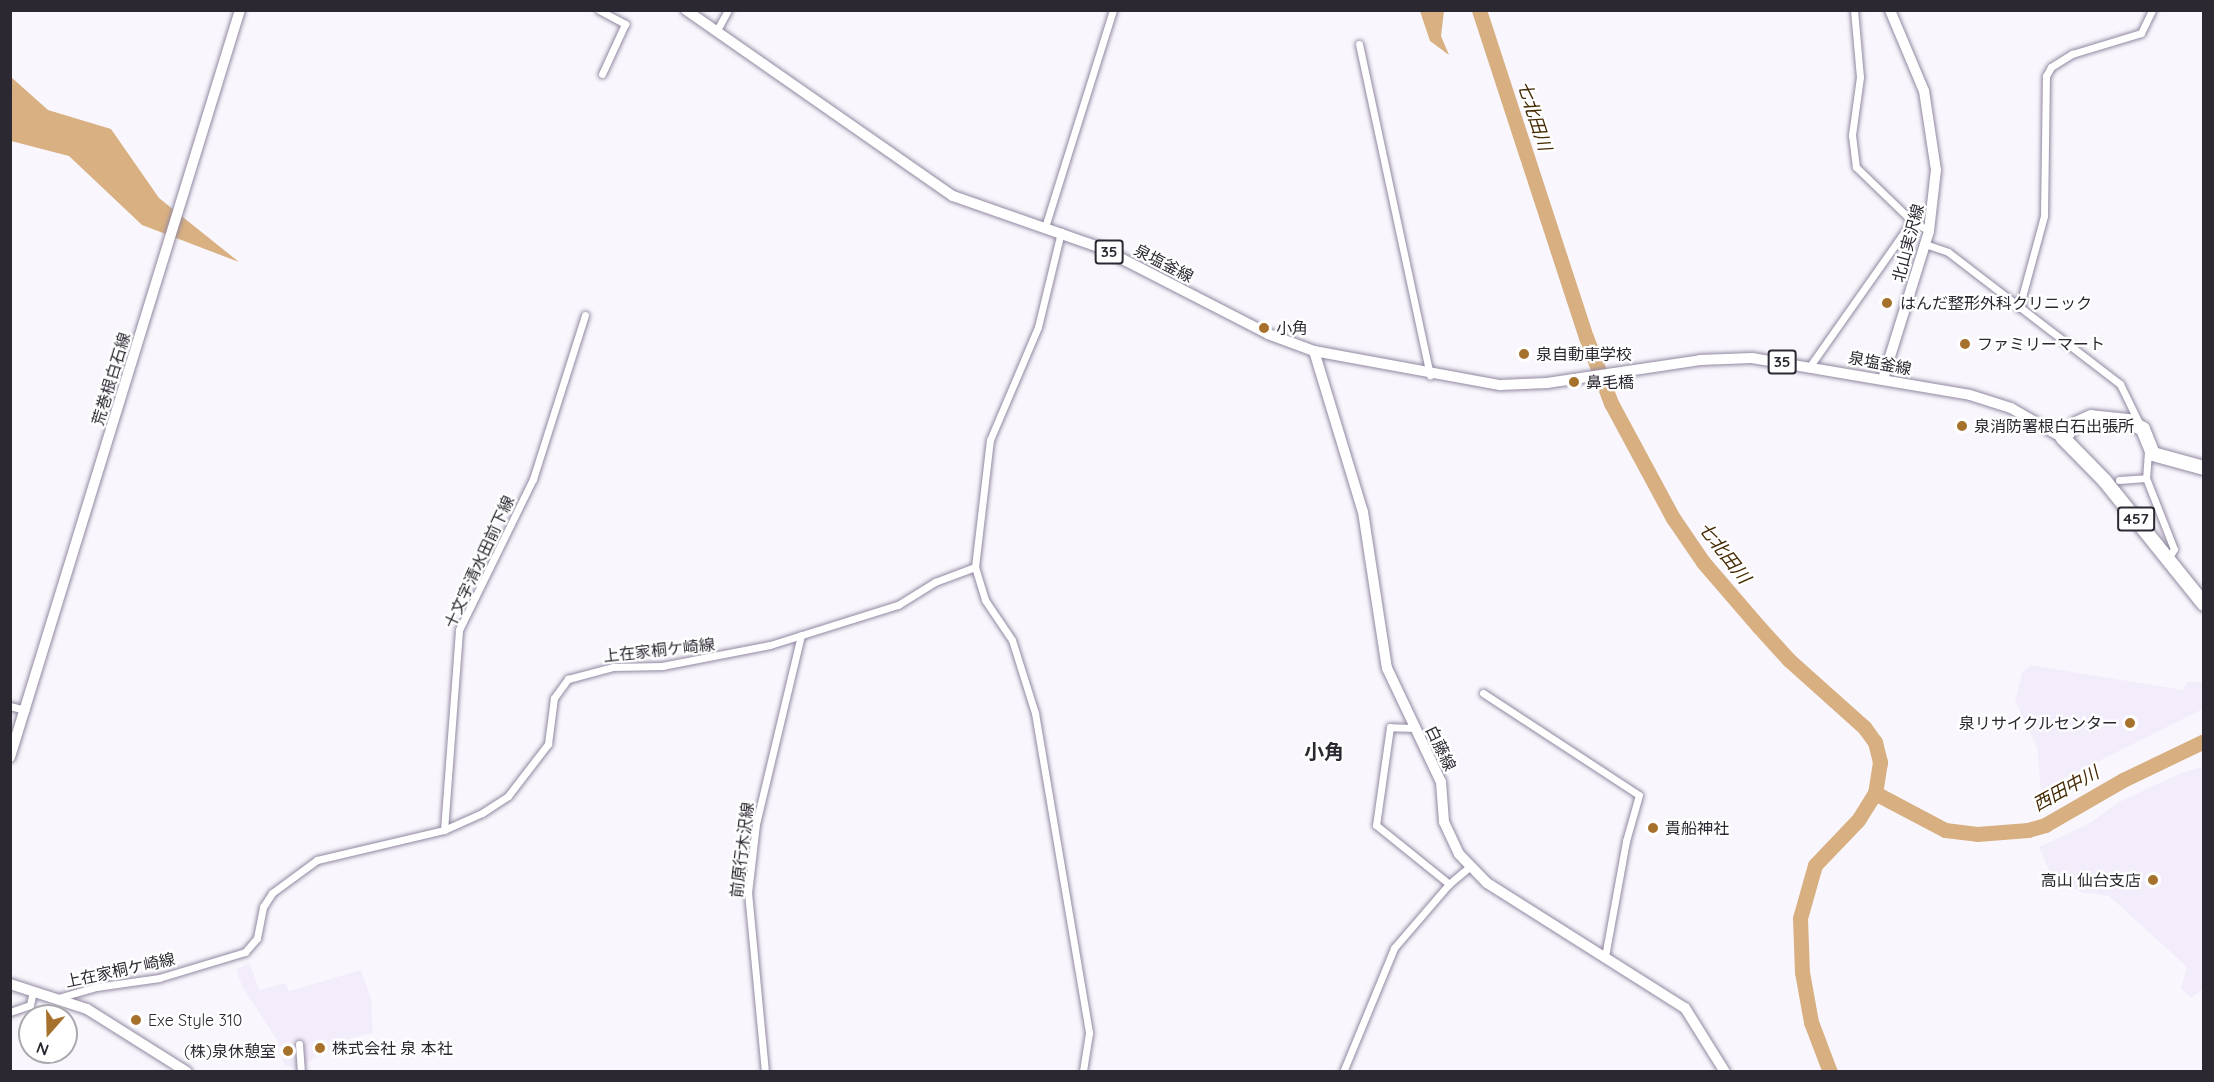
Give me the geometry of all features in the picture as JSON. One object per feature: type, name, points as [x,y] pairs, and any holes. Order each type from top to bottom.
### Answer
[{"type":"highway","points":[[2063,438],[2076,424],[2091,417],[2140,425],[2149,448],[2157,456],[2204,468]]},
{"type":"highway","name":"457","points":[[2063,438],[2204,604]]},
{"type":"street","name":"荒巻根白石線","points":[[10,757],[240,10]]},
{"type":"street","points":[[599,10],[625,24],[602,74]]},
{"type":"street","name":"泉塩釜線","points":[[687,10],[952,196],[1060,232],[1108,251],[1268,334],[1314,351],[1430,375],[1500,385],[1574,380],[1728,357],[1810,366],[1990,400],[2063,438]]},
{"type":"street","points":[[717,30],[728,10]]},
{"type":"street","points":[[1045,227],[1113,10]]},
{"type":"street","points":[[1854,10],[1860,77],[1852,135],[1856,167],[1912,221],[1929,231]]},
{"type":"street","name":"北山実沢線","points":[[1883,379],[1929,231],[1936,170],[1931,117],[1912,57],[1890,10]]},
{"type":"street","points":[[2019,308],[2044,216],[2046,76],[2051,67],[2072,54],[2141,33],[2152,10]]},
{"type":"street","points":[[1359,44],[1430,375]]},
{"type":"street","points":[[1810,366],[1912,221]]},
{"type":"street","points":[[1060,232],[1038,327],[990,440],[975,567],[985,600],[1012,640],[1035,713],[1089,1033],[1083,1071]]},
{"type":"street","points":[[1925,244],[1948,252],[2120,384],[2140,425]]},
{"type":"street","name":"十文字清水田前下線","points":[[444,830],[459,630],[533,479],[585,315]]},
{"type":"street","name":"白藤線","points":[[1314,351],[1363,512],[1383,654],[1441,782],[1444,822],[1469,867],[1487,883],[1685,1008],[1725,1071]]},
{"type":"street","points":[[2149,448],[2146,478],[2158,514],[2173,541],[2174,549],[2168,559]]},
{"type":"street","points":[[2119,480],[2146,478]]},
{"type":"street","name":"上在家桐ケ崎線","points":[[57,998],[96,987],[159,978],[245,952],[256,938],[263,907],[272,894],[311,863],[327,856],[376,849],[444,830],[508,796],[527,776],[548,744],[554,698],[568,679],[614,667],[662,666],[716,658],[801,635],[898,605],[935,582],[975,567]]},
{"type":"street","name":"前原行木沢線","points":[[765,1071],[748,893],[756,824],[801,635]]},
{"type":"street","points":[[1482,693],[1639,795],[1626,841],[1605,956]]},
{"type":"street","points":[[10,706],[25,710]]},
{"type":"street","points":[[1415,728],[1390,726],[1376,825],[1449,884]]},
{"type":"street","points":[[1343,1071],[1394,948],[1449,884],[1469,867]]},
{"type":"street","points":[[10,984],[57,998],[115,1025],[187,1071]]},
{"type":"street","points":[[10,1012],[30,1005],[33,991]]},
{"type":"street","points":[[299,1044],[301,1071]]},
{"type":"shaded area","points":[[1420,11],[1444,11],[1441,36],[1449,55],[1430,41]]},
{"type":"shaded area","points":[[11,77],[48,110],[111,129],[159,198],[239,262],[142,225],[69,156],[11,141]]},
{"type":"shaded area","points":[[2031,665],[2183,690],[2187,682],[2203,682],[2203,709],[2041,790],[2037,747],[2015,701],[2022,672]]},
{"type":"shaded area","points":[[2203,767],[2203,989],[2191,998],[2181,988],[2187,967],[2109,896],[2081,892],[2052,878],[2039,847],[2090,823],[2119,802],[2181,773]]},
{"type":"shaded area","points":[[250,963],[259,990],[285,983],[289,991],[361,970],[371,999],[373,1033],[345,1040],[297,1069],[284,1065],[277,1040],[242,986],[236,969]]},
{"type":"waterway","name":"七北田川","points":[[1479,10],[1586,337],[1611,403],[1673,518],[1703,562],[1759,627],[1789,660],[1864,727],[1875,742],[1880,762],[1875,793],[1858,820],[1815,865],[1800,918],[1802,972],[1811,1022],[1830,1072]]},
{"type":"waterway","points":[[10,92],[44,113]]},
{"type":"waterway","name":"西田中川","points":[[1875,793],[1945,830],[1977,834],[2028,830],[2045,825],[2123,780],[2204,741]]},
{"type":"place","name":"はんだ整形外科クリニック","points":[[1887,303]]},
{"type":"place","name":"小角","points":[[1264,328]]},
{"type":"place","name":"ファミリーマート","points":[[1965,344]]},
{"type":"place","name":"泉自動車学校","points":[[1524,354]]},
{"type":"place","name":"鼻毛橋","points":[[1574,382]]},
{"type":"place","name":"泉消防署根白石出張所","points":[[1962,426]]},
{"type":"place","name":"泉リサイクルセンター","points":[[2130,723]]},
{"type":"place","name":"貴船神社","points":[[1653,828]]},
{"type":"place","name":"高山 仙台支店","points":[[2153,880]]},
{"type":"place","name":"Exe Style 310","points":[[136,1020]]},
{"type":"place","name":"株式会社 泉 本社","points":[[320,1048]]},
{"type":"place","name":"(株)泉休憩室","points":[[288,1051]]},
{"type":"district","name":"小角","points":[[1324,751]]}]
